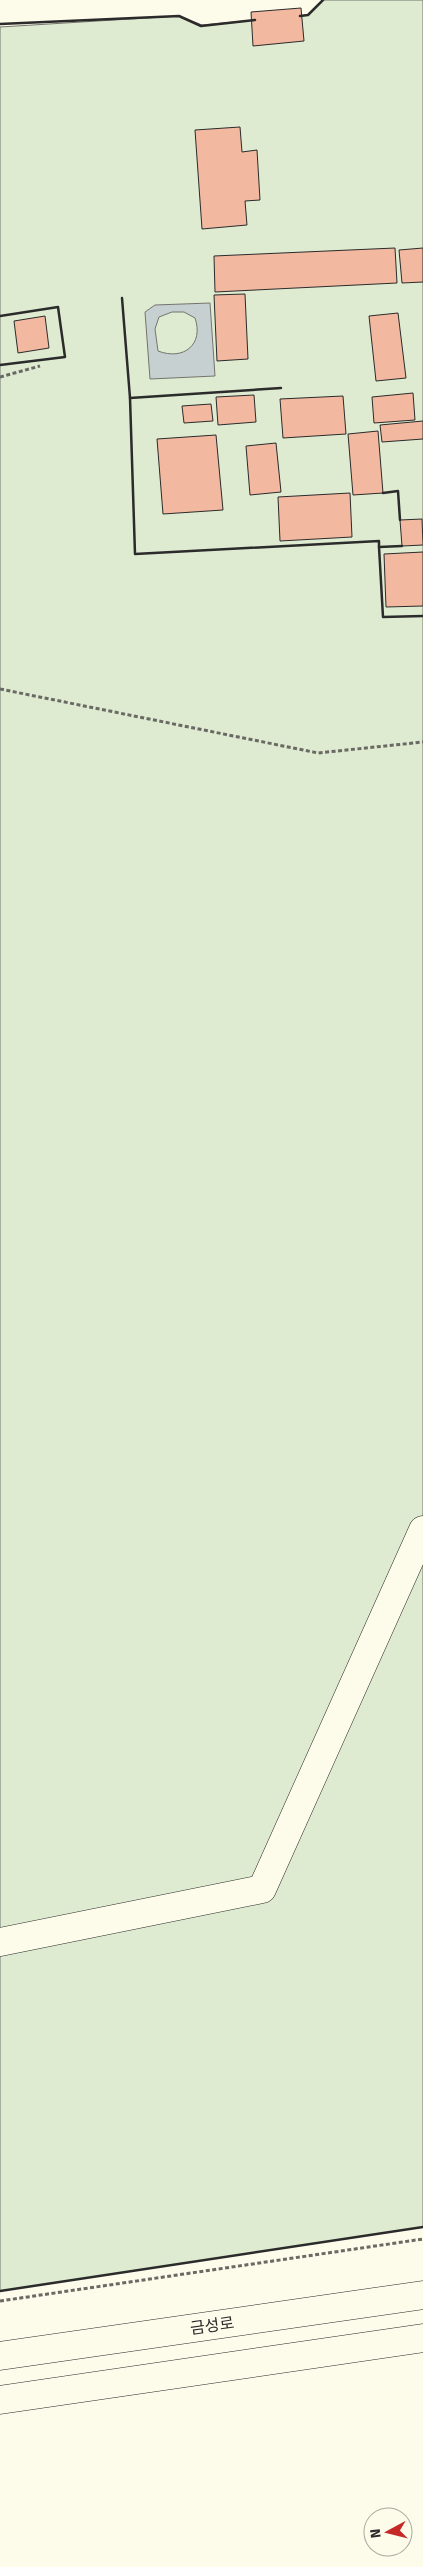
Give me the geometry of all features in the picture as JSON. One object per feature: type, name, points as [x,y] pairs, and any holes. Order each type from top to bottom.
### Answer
[{"type":"street","points":[[0,1942],[262,1889],[423,1530]]},
{"type":"street","name":"금성로","points":[[0,2356],[423,2295]]},
{"type":"street","points":[[0,2400],[423,2338]]},
{"type":"path","points":[[0,377],[40,366]]},
{"type":"path","points":[[0,689],[318,753],[423,742]]},
{"type":"path","points":[[0,2301],[423,2239]]},
{"type":"green space","points":[[323,0],[423,0],[423,2227],[0,2291],[0,27],[179,16],[202,25],[308,15]]},
{"type":"shaded area","points":[[210,303],[215,376],[150,379],[145,312],[155,305]],"holes":[[[172,312],[184,312],[195,318],[197,336],[194,343],[184,352],[176,354],[158,351],[155,329],[159,317]]]},
{"type":"building","points":[[301,8],[304,41],[253,46],[251,12]]},
{"type":"building","points":[[240,127],[242,152],[257,150],[260,200],[245,201],[247,225],[202,229],[195,130]]},
{"type":"building","points":[[395,248],[397,283],[215,292],[214,256]]},
{"type":"building","points":[[423,248],[423,282],[402,283],[399,250]]},
{"type":"building","points":[[245,294],[248,359],[217,361],[214,295]]},
{"type":"building","points":[[398,313],[406,378],[376,381],[369,316]]},
{"type":"building","points":[[45,316],[49,348],[18,353],[14,321]]},
{"type":"building","points":[[413,393],[415,420],[374,423],[372,397]]},
{"type":"building","points":[[254,395],[256,422],[218,425],[216,397]]},
{"type":"building","points":[[343,396],[346,434],[283,438],[280,399]]},
{"type":"building","points":[[211,404],[213,421],[184,423],[182,406]]},
{"type":"building","points":[[423,421],[423,439],[382,442],[380,425]]},
{"type":"building","points":[[378,431],[383,493],[353,495],[348,434]]},
{"type":"building","points":[[216,435],[223,510],[163,514],[157,439]]},
{"type":"building","points":[[276,443],[281,492],[250,495],[246,446]]},
{"type":"building","points":[[350,493],[352,537],[280,541],[278,497]]},
{"type":"building","points":[[422,519],[423,545],[402,546],[400,520]]},
{"type":"building","points":[[423,552],[423,606],[386,607],[384,554]]},
{"type":"wall","points":[[300,16],[308,15],[323,0]]},
{"type":"wall","points":[[0,24],[179,16],[201,26],[255,20]]},
{"type":"wall","points":[[122,298],[130,398],[135,554],[379,541],[379,547]]},
{"type":"wall","points":[[0,316],[58,307],[65,357],[0,365]]},
{"type":"wall","points":[[130,398],[281,388]]},
{"type":"wall","points":[[383,493],[398,491],[400,520]]},
{"type":"wall","points":[[402,546],[379,547],[383,617],[423,616]]},
{"type":"wall","points":[[0,2291],[423,2227]]}]
